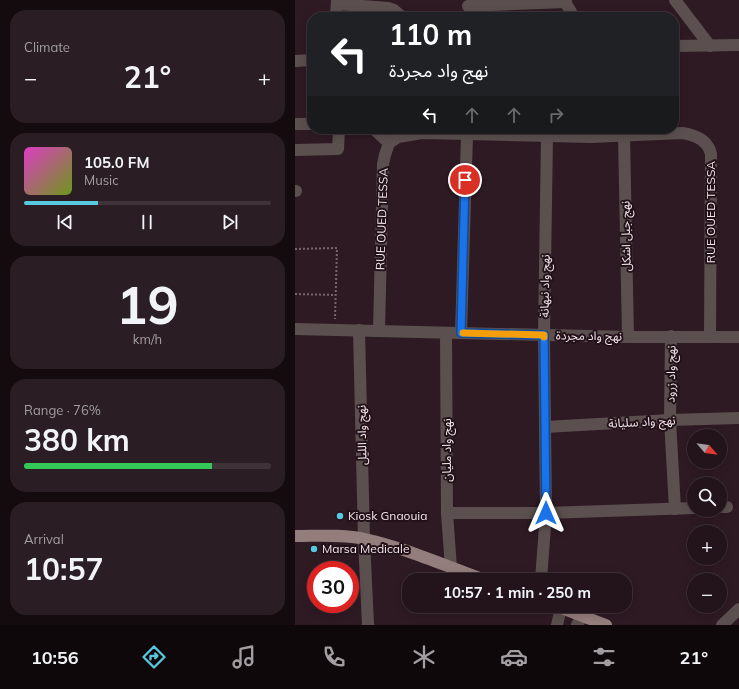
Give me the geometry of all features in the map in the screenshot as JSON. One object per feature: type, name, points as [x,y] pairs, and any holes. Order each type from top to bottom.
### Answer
[{"type":"main road","points":[[295,536],[333,536],[364,539],[392,546],[465,573]]},
{"type":"main road","points":[[568,613],[579,620],[606,625]]},
{"type":"street","points":[[675,0],[710,46]]},
{"type":"street","points":[[468,8],[514,2],[565,1],[571,12]]},
{"type":"street","points":[[336,12],[337,2],[387,8],[396,12]]},
{"type":"street","points":[[679,46],[739,45]]},
{"type":"street","points":[[295,61],[307,60]]},
{"type":"street","points":[[295,124],[307,124]]},
{"type":"street","points":[[295,150],[338,149],[339,134]]},
{"type":"street","points":[[379,134],[389,143]]},
{"type":"street","name":"RUE OUED TESSA","points":[[379,331],[383,164],[389,143],[398,137],[416,134]]},
{"type":"street","points":[[461,333],[467,134]]},
{"type":"street","name":"RUE OUED TESSA","points":[[467,134],[547,136],[576,134]]},
{"type":"street","name":"RUE OUED TESSA","points":[[602,134],[624,136],[694,135],[705,142],[710,150],[710,336]]},
{"type":"street","name":"نهج واد نبهانة","points":[[542,573],[546,513],[544,335],[547,136]]},
{"type":"street","name":"نهج جبل اشكل","points":[[624,136],[628,337]]},
{"type":"street","name":"نهج واد مجردة","points":[[295,329],[628,337],[739,337]]},
{"type":"street","name":"نهج واد الليل","points":[[359,330],[364,539],[368,625]]},
{"type":"street","name":"نهج واد مليان","points":[[445,333],[447,513],[451,568]]},
{"type":"street","name":"نهج واد زرود","points":[[671,336],[670,420],[675,509]]},
{"type":"street","name":"نهج واد سليانة","points":[[545,427],[739,418]]},
{"type":"street","points":[[447,513],[546,513],[687,508]]},
{"type":"street","points":[[722,625],[739,609]]},
{"type":"street","points":[[557,625],[558,613]]},
{"type":"path","points":[[295,249],[337,248],[335,330]]},
{"type":"path","points":[[295,294],[336,295]]},
{"type":"slow traffic","points":[[463,333],[544,335],[544,337]]},
{"type":"place","name":"Kiosk Gnaouia","points":[[340,516]]},
{"type":"place","name":"Marsa Medicale","points":[[314,549]]},
{"type":"route","points":[[465,180],[461,333],[544,335],[546,513]]}]
